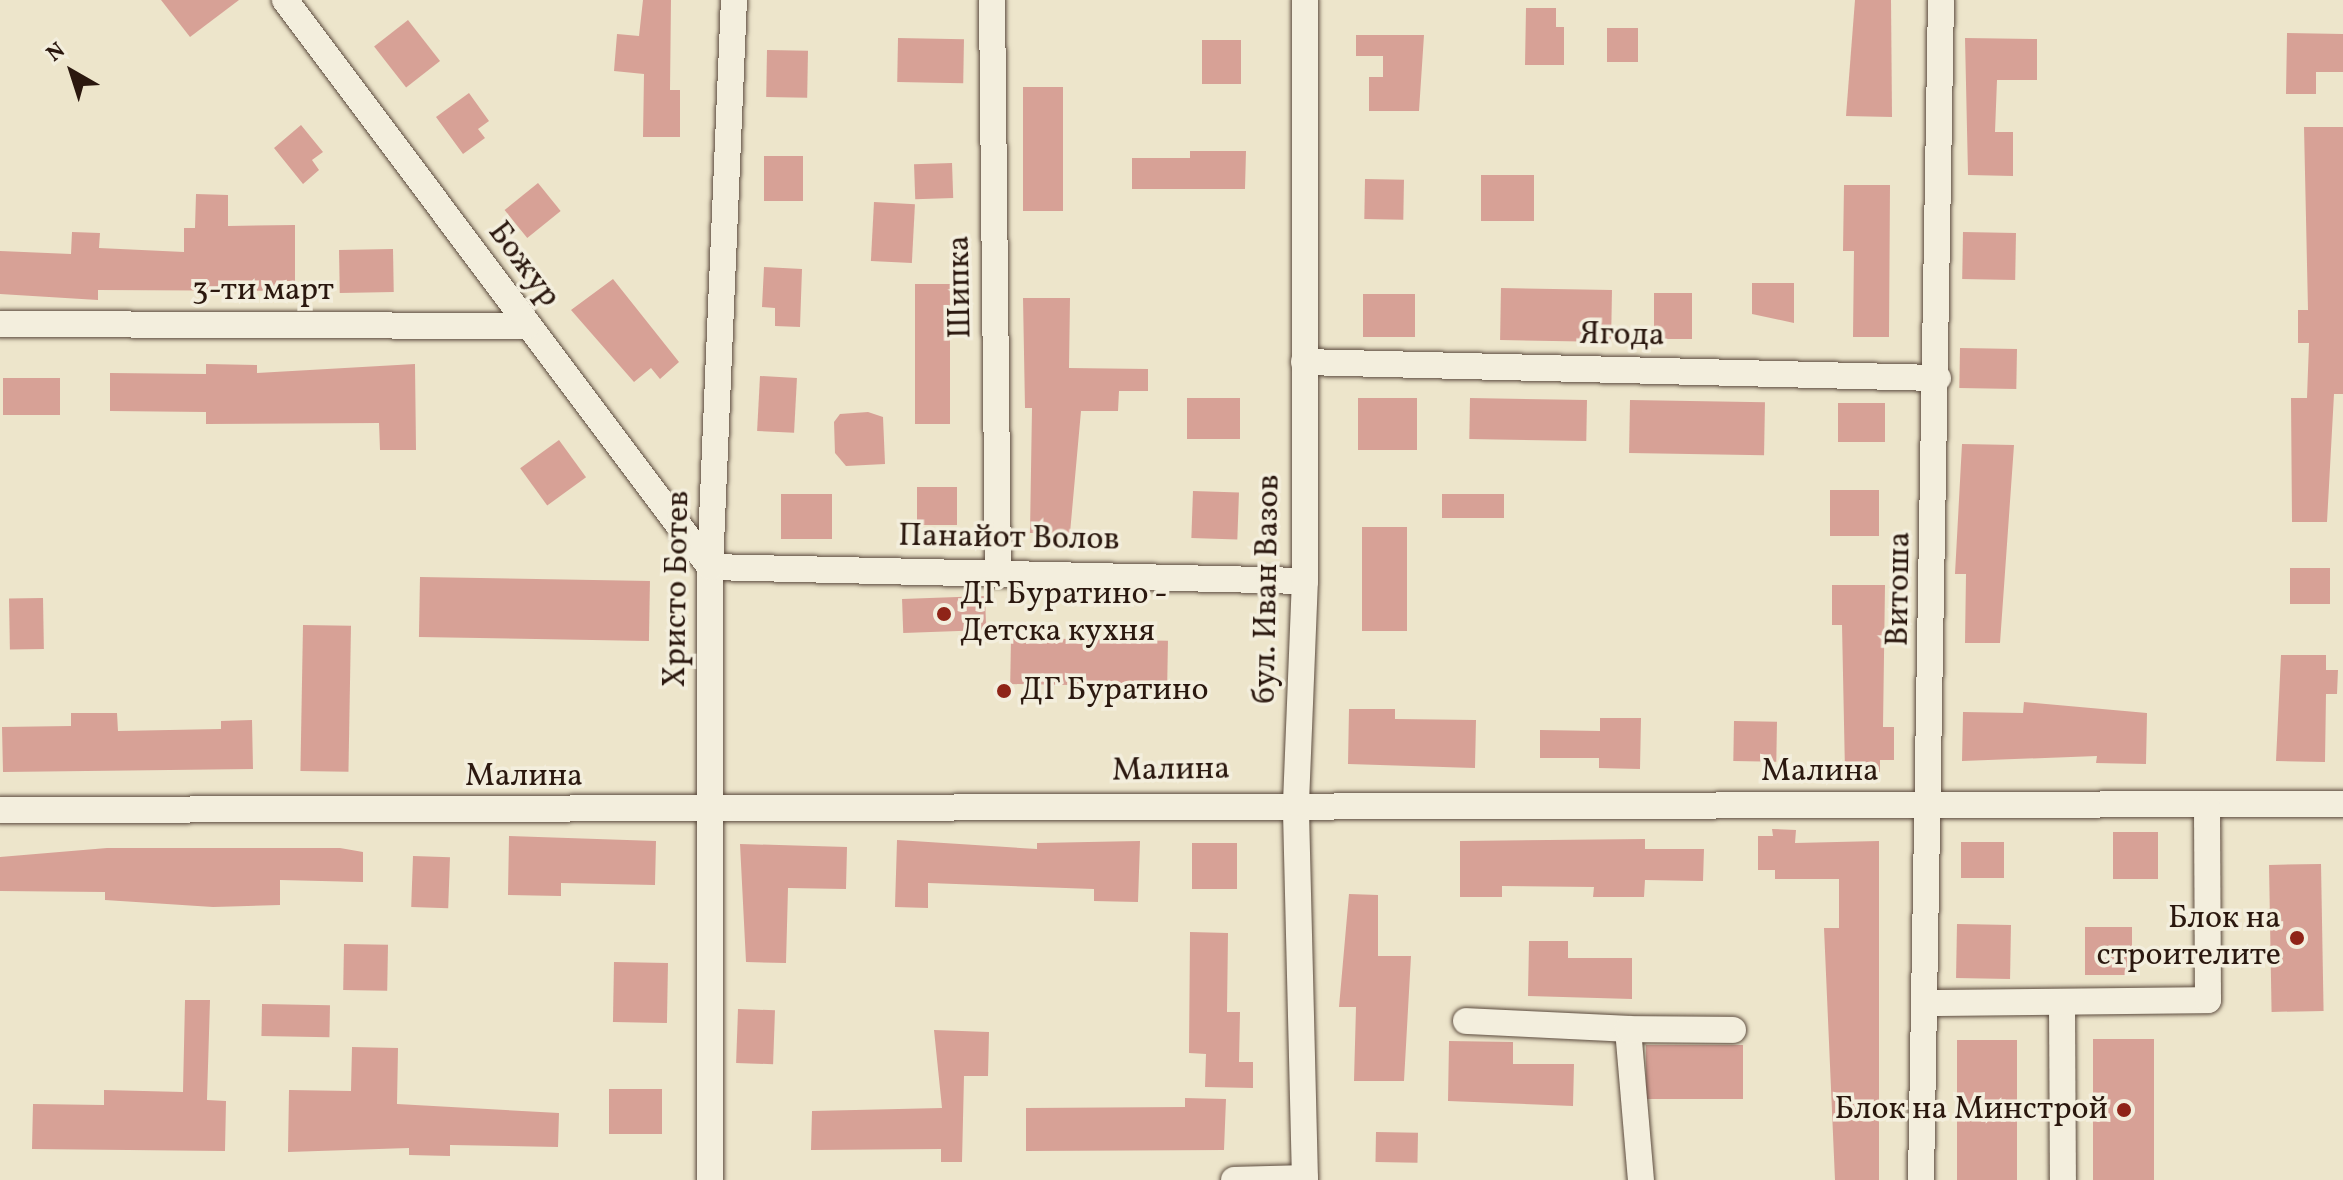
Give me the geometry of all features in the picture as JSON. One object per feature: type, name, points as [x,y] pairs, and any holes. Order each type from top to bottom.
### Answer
[{"type":"street","name":"Божур","points":[[285,0],[526,326],[710,567]]},
{"type":"street","name":"Христо Ботев","points":[[710,1180],[710,567],[734,0]]},
{"type":"street","name":"Шипка","points":[[992,0],[998,572]]},
{"type":"street","name":"бул. Иван Вазов","points":[[1305,0],[1305,581],[1296,803],[1305,1179]]},
{"type":"street","name":"Витоша","points":[[1921,1180],[1928,1003],[1941,0]]},
{"type":"street","name":"3-ти март","points":[[0,324],[526,326]]},
{"type":"street","name":"Ягода","points":[[1304,362],[1938,378]]},
{"type":"street","name":"Панайот Волов","points":[[710,567],[1305,581]]},
{"type":"street","name":"Малина","points":[[0,810],[710,811],[1296,803],[1930,807],[2343,804]]},
{"type":"street","points":[[1928,1003],[2208,1000],[2207,805]]},
{"type":"street","points":[[2062,1002],[2063,1180]]},
{"type":"street","points":[[1466,1021],[1628,1029],[1733,1030]]},
{"type":"street","points":[[1628,1029],[1641,1180]]},
{"type":"street","points":[[1234,1180],[1305,1179]]},
{"type":"building","points":[[161,0],[239,0],[190,37]]},
{"type":"building","points":[[643,0],[671,0],[670,90],[680,90],[680,137],[643,137],[644,74],[614,71],[617,34],[639,36]]},
{"type":"building","points":[[1855,0],[1891,0],[1892,117],[1846,116]]},
{"type":"building","points":[[1526,8],[1556,8],[1556,27],[1564,27],[1564,65],[1525,65]]},
{"type":"building","points":[[408,20],[440,61],[406,87],[374,46]]},
{"type":"building","points":[[1607,28],[1638,28],[1638,62],[1607,62]]},
{"type":"building","points":[[2287,33],[2343,34],[2343,72],[2316,72],[2316,94],[2286,94]]},
{"type":"building","points":[[1356,35],[1424,35],[1419,111],[1369,111],[1369,77],[1383,77],[1383,56],[1356,56]]},
{"type":"building","points":[[898,38],[964,39],[963,83],[897,82]]},
{"type":"building","points":[[1965,38],[2037,39],[2037,80],[1997,80],[1995,132],[2013,132],[2013,176],[1968,175]]},
{"type":"building","points":[[1202,40],[1241,40],[1241,84],[1202,84]]},
{"type":"building","points":[[767,50],[808,51],[807,98],[766,97]]},
{"type":"building","points":[[1023,87],[1063,87],[1063,211],[1023,211]]},
{"type":"building","points":[[469,93],[489,121],[478,129],[485,138],[463,154],[436,117]]},
{"type":"building","points":[[301,125],[323,152],[312,160],[319,170],[303,184],[274,148]]},
{"type":"building","points":[[2304,127],[2343,127],[2343,394],[2334,394],[2327,522],[2292,522],[2291,398],[2307,398],[2309,343],[2298,343],[2298,310],[2308,310]]},
{"type":"building","points":[[1190,151],[1246,151],[1245,189],[1132,189],[1132,158],[1190,158]]},
{"type":"building","points":[[764,156],[803,156],[803,201],[764,201]]},
{"type":"building","points":[[952,163],[953,198],[915,199],[914,164]]},
{"type":"building","points":[[1481,175],[1534,175],[1534,221],[1481,221]]},
{"type":"building","points":[[1365,179],[1404,180],[1403,220],[1364,219]]},
{"type":"building","points":[[538,183],[561,211],[527,238],[505,210]]},
{"type":"building","points":[[1844,185],[1890,185],[1889,337],[1853,337],[1854,251],[1843,251]]},
{"type":"building","points":[[196,194],[228,195],[228,226],[295,225],[295,281],[282,281],[282,291],[98,290],[98,300],[0,294],[0,251],[71,254],[72,232],[100,233],[99,248],[184,252],[184,228],[195,228]]},
{"type":"building","points":[[874,202],[915,204],[912,263],[871,261]]},
{"type":"building","points":[[1963,232],[2016,233],[2015,280],[1962,279]]},
{"type":"building","points":[[393,249],[394,292],[340,293],[339,250]]},
{"type":"building","points":[[764,267],[802,269],[800,327],[775,326],[775,308],[762,307]]},
{"type":"building","points":[[613,279],[679,362],[660,379],[651,368],[634,382],[571,310]]},
{"type":"building","points":[[1752,283],[1794,283],[1794,323],[1752,314]]},
{"type":"building","points":[[915,284],[950,284],[950,424],[915,424]]},
{"type":"building","points":[[1501,288],[1612,290],[1611,342],[1500,340]]},
{"type":"building","points":[[1654,293],[1692,293],[1692,339],[1654,339]]},
{"type":"building","points":[[1363,294],[1415,294],[1415,337],[1363,337]]},
{"type":"building","points":[[1023,298],[1070,298],[1069,368],[1148,369],[1148,391],[1119,391],[1118,411],[1081,411],[1070,533],[1030,533],[1032,408],[1025,408]]},
{"type":"building","points":[[1960,348],[2017,349],[2016,389],[1959,388]]},
{"type":"building","points":[[206,364],[257,365],[257,373],[415,364],[416,450],[380,450],[379,423],[206,424],[206,412],[110,411],[110,373],[206,374]]},
{"type":"building","points":[[760,376],[797,378],[794,433],[757,431]]},
{"type":"building","points":[[3,378],[60,378],[60,415],[3,415]]},
{"type":"building","points":[[1187,398],[1240,398],[1240,439],[1187,439]]},
{"type":"building","points":[[1358,398],[1417,398],[1417,450],[1358,450]]},
{"type":"building","points":[[1470,398],[1587,400],[1586,441],[1469,439]]},
{"type":"building","points":[[1630,400],[1765,402],[1764,455],[1629,453]]},
{"type":"building","points":[[1838,403],[1885,403],[1885,442],[1838,442]]},
{"type":"building","points":[[868,412],[883,417],[885,464],[846,466],[835,453],[834,422],[840,414]]},
{"type":"building","points":[[559,440],[586,477],[547,505],[520,468]]},
{"type":"building","points":[[1962,444],[2014,445],[2000,643],[1965,643],[1966,574],[1955,574]]},
{"type":"building","points":[[917,487],[957,487],[957,525],[917,525]]},
{"type":"building","points":[[1830,490],[1879,490],[1879,536],[1830,536]]},
{"type":"building","points":[[1193,491],[1239,493],[1237,540],[1191,538]]},
{"type":"building","points":[[781,494],[832,494],[832,539],[781,539]]},
{"type":"building","points":[[1442,494],[1504,494],[1504,518],[1442,518]]},
{"type":"building","points":[[1362,527],[1407,527],[1407,631],[1362,631]]},
{"type":"building","points":[[2290,568],[2330,568],[2330,604],[2290,604]]},
{"type":"building","points":[[420,577],[650,581],[649,641],[419,637]]},
{"type":"building","points":[[1832,585],[1885,585],[1883,727],[1894,727],[1894,760],[1880,760],[1880,772],[1845,772],[1842,625],[1832,625]]},
{"type":"building","name":"ДГ Буратино - Детска кухня","points":[[985,596],[986,630],[903,633],[902,599]]},
{"type":"building","points":[[43,598],[44,649],[10,650],[9,599]]},
{"type":"building","points":[[303,625],[351,626],[348,772],[300,771]]},
{"type":"building","points":[[1011,638],[1168,641],[1167,687],[1010,684]]},
{"type":"building","points":[[2281,655],[2326,655],[2326,670],[2338,670],[2337,694],[2326,694],[2325,762],[2276,761]]},
{"type":"building","points":[[2024,702],[2147,713],[2146,764],[2096,763],[2097,756],[1962,761],[1963,712],[2023,713]]},
{"type":"building","points":[[1349,709],[1395,709],[1395,719],[1476,720],[1475,768],[1348,764]]},
{"type":"building","points":[[71,713],[117,713],[118,731],[221,729],[221,721],[252,720],[253,769],[3,772],[2,727],[71,726]]},
{"type":"building","points":[[1600,718],[1641,718],[1640,769],[1599,768],[1599,758],[1540,758],[1540,730],[1600,731]]},
{"type":"building","points":[[1734,721],[1777,722],[1776,762],[1733,761]]},
{"type":"building","points":[[1772,829],[1796,830],[1795,843],[1879,841],[1879,1180],[1835,1180],[1824,928],[1839,928],[1839,879],[1775,879],[1775,870],[1758,870],[1758,836],[1773,836]]},
{"type":"building","points":[[2113,832],[2158,832],[2158,879],[2113,879]]},
{"type":"building","points":[[509,836],[656,841],[655,885],[561,883],[561,896],[508,895]]},
{"type":"building","points":[[1645,839],[1645,849],[1704,849],[1703,881],[1645,880],[1644,897],[1593,897],[1594,887],[1502,886],[1502,897],[1460,897],[1460,841]]},
{"type":"building","points":[[897,840],[1037,849],[1037,843],[1140,841],[1138,902],[1094,901],[1094,889],[928,883],[928,908],[895,907]]},
{"type":"building","points":[[1961,842],[2004,842],[2004,878],[1961,878]]},
{"type":"building","points":[[1192,843],[1237,843],[1237,889],[1192,889]]},
{"type":"building","points":[[740,844],[847,847],[846,889],[788,888],[786,963],[746,962]]},
{"type":"building","points":[[107,848],[340,848],[363,852],[363,882],[280,880],[280,905],[213,907],[105,900],[105,892],[0,891],[0,857]]},
{"type":"building","points":[[413,856],[450,857],[448,908],[411,907]]},
{"type":"building","name":"Блок на строителите","points":[[2321,864],[2324,1011],[2272,1012],[2269,865]]},
{"type":"building","points":[[1349,894],[1378,895],[1378,956],[1411,956],[1404,1081],[1354,1081],[1356,1007],[1339,1007]]},
{"type":"building","points":[[1957,924],[2011,925],[2010,979],[1956,978]]},
{"type":"building","points":[[2085,927],[2132,927],[2132,975],[2085,975]]},
{"type":"building","points":[[1190,932],[1228,933],[1227,1012],[1240,1012],[1239,1062],[1253,1062],[1253,1088],[1205,1087],[1206,1054],[1189,1053]]},
{"type":"building","points":[[1529,941],[1568,941],[1568,958],[1632,958],[1632,999],[1528,996]]},
{"type":"building","points":[[344,944],[388,945],[387,991],[343,990]]},
{"type":"building","points":[[614,962],[668,963],[667,1023],[613,1022]]},
{"type":"building","points":[[185,1000],[210,1000],[207,1100],[226,1101],[225,1151],[32,1149],[33,1104],[104,1105],[104,1090],[183,1092]]},
{"type":"building","points":[[262,1004],[330,1005],[329,1037],[261,1036]]},
{"type":"building","points":[[738,1009],[775,1010],[773,1064],[736,1063]]},
{"type":"building","points":[[934,1030],[989,1032],[988,1076],[964,1076],[962,1162],[941,1162],[941,1149],[811,1150],[812,1111],[942,1108]]},
{"type":"building","name":"Блок на Минстрой","points":[[2093,1039],[2154,1039],[2154,1180],[2093,1180]]},
{"type":"building","name":"Блок на Минстрой","points":[[1957,1040],[2017,1040],[2017,1180],[1957,1180]]},
{"type":"building","points":[[1449,1041],[1513,1042],[1513,1064],[1574,1064],[1573,1106],[1448,1101]]},
{"type":"building","points":[[1646,1045],[1743,1045],[1743,1099],[1646,1099]]},
{"type":"building","points":[[352,1047],[398,1048],[397,1104],[559,1113],[558,1147],[450,1145],[450,1156],[409,1155],[409,1148],[288,1152],[289,1090],[351,1091]]},
{"type":"building","points":[[609,1089],[662,1089],[662,1134],[609,1134]]},
{"type":"building","points":[[1185,1098],[1226,1099],[1224,1150],[1026,1151],[1026,1108],[1185,1107]]},
{"type":"building","points":[[1376,1132],[1418,1133],[1417,1163],[1375,1162]]},
{"type":"place","name":"ДГ Буратино - Детска кухня","points":[[944,614]]},
{"type":"place","name":"ДГ Буратино","points":[[1004,691]]},
{"type":"place","name":"Блок на строителите","points":[[2297,938]]},
{"type":"place","name":"Блок на Минстрой","points":[[2124,1110]]}]
